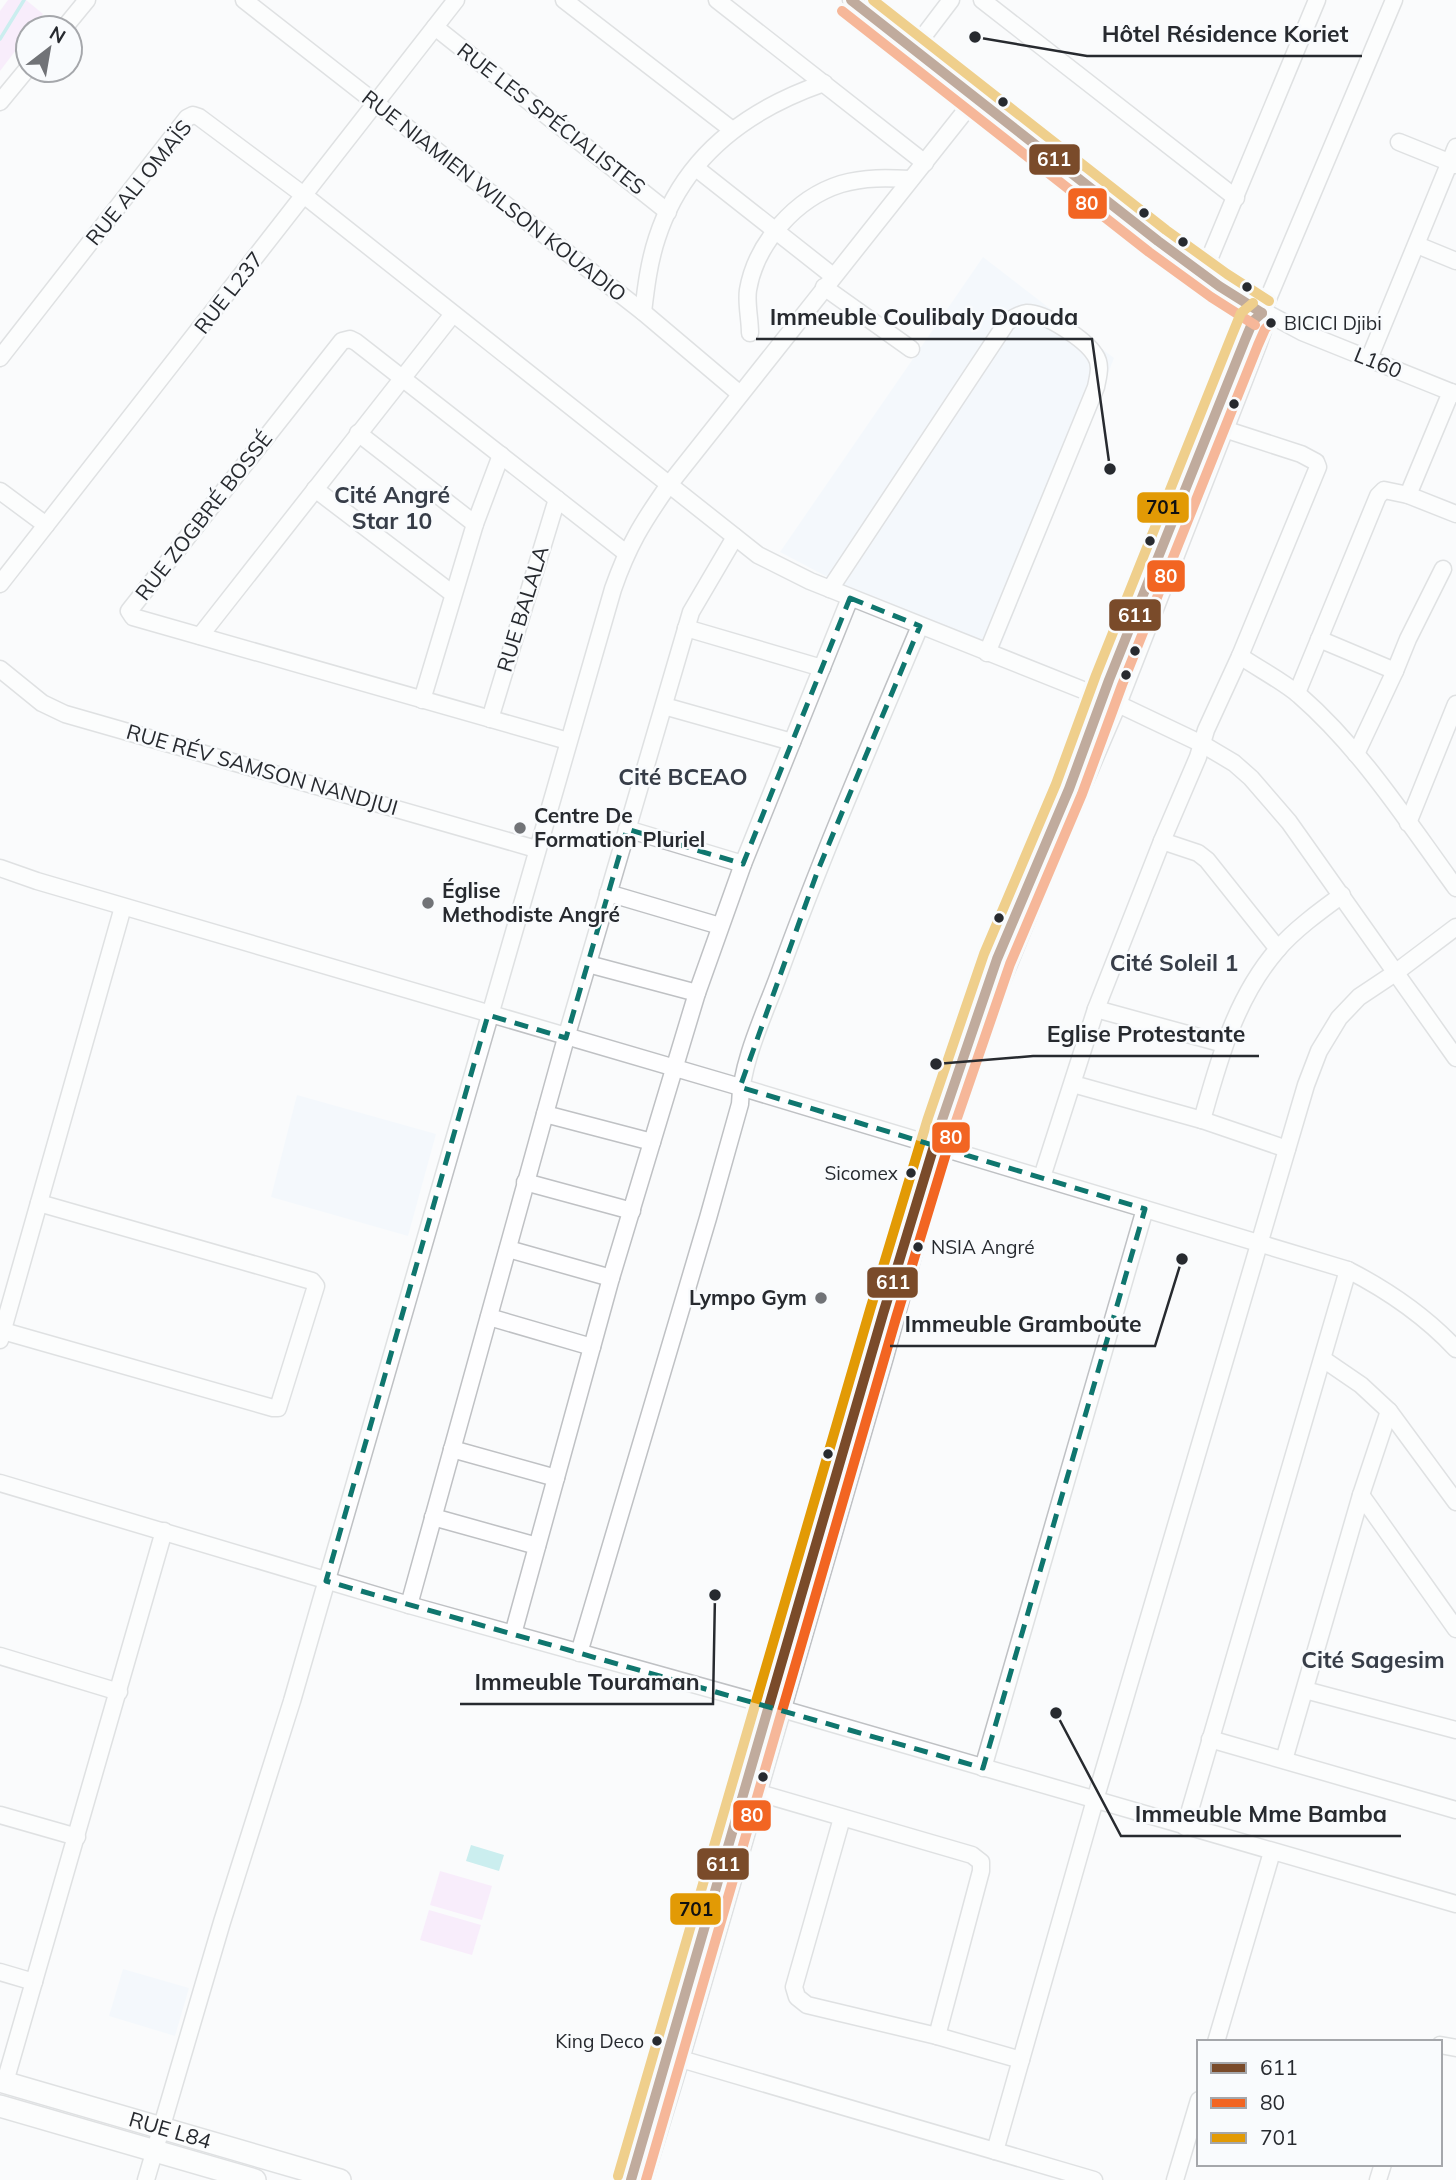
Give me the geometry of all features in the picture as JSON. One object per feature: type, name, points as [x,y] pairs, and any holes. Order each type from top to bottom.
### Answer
[{"type":"main road","name":"RUE L84","points":[[3,2081],[340,2180]]},
{"type":"main road","name":"RUE L84","points":[[0,2106],[255,2180]]},
{"type":"street","points":[[76,14],[88,0]]},
{"type":"street","name":"RUE NIAMIEN WILSON KOUADIO","points":[[244,0],[643,312],[740,394]]},
{"type":"street","name":"RUE L237","points":[[0,584],[456,0]]},
{"type":"street","points":[[564,0],[731,129]]},
{"type":"street","points":[[717,0],[925,163]]},
{"type":"street","name":"L160","points":[[851,0],[974,100],[1203,274],[1262,313],[1302,332],[1454,393]]},
{"type":"street","points":[[914,50],[951,0]]},
{"type":"street","points":[[982,0],[1236,198]]},
{"type":"street","points":[[1203,274],[1317,0]]},
{"type":"street","points":[[1110,701],[1245,340],[1253,321],[1262,313],[1394,0]]},
{"type":"street","name":"RUE LES SPÉCIALISTES","points":[[435,27],[668,212]]},
{"type":"street","points":[[643,312],[657,236],[678,192],[696,168],[731,129],[782,99],[824,83]]},
{"type":"street","points":[[0,103],[15,84]]},
{"type":"street","points":[[146,2180],[222,1922],[292,1701],[536,849],[626,553],[668,486],[974,100]]},
{"type":"street","name":"RUE ALI OMAÏS","points":[[0,358],[192,115],[199,117],[305,195]]},
{"type":"street","points":[[1399,142],[1453,164]]},
{"type":"street","points":[[1369,359],[1453,164],[1456,147]]},
{"type":"street","points":[[696,168],[776,230],[829,282],[911,349]]},
{"type":"street","points":[[750,333],[748,291],[764,247],[776,230],[809,200],[831,188],[874,178],[911,179]]},
{"type":"street","points":[[305,195],[758,555],[830,589],[1110,701],[1202,744],[1234,763],[1251,778],[1289,822],[1456,1058]]},
{"type":"street","points":[[1417,245],[1456,261]]},
{"type":"street","points":[[644,2180],[675,2057],[751,1791],[938,1148],[997,959],[1069,789],[1110,701],[1224,429],[1265,325],[1262,313]]},
{"type":"street","points":[[200,636],[453,314]]},
{"type":"street","points":[[830,589],[1007,322],[1017,315],[1040,315],[1081,341],[1096,355],[1100,369],[1096,387],[987,653]]},
{"type":"street","name":"RUE ZOGBRÉ BOSSÉ","points":[[568,741],[133,617],[129,611],[342,341],[350,339],[626,553]]},
{"type":"street","points":[[1408,495],[1454,393]]},
{"type":"street","points":[[1042,1177],[1096,1009],[1161,841],[1318,467],[1316,462],[1301,454],[1224,429]]},
{"type":"street","points":[[358,433],[475,524]]},
{"type":"street","points":[[422,699],[475,524],[501,455]]},
{"type":"street","points":[[314,489],[453,594]]},
{"type":"street","points":[[0,491],[46,525]]},
{"type":"street","points":[[1297,693],[1378,496],[1384,491],[1408,495],[1456,514]]},
{"type":"street","name":"RUE BALALA","points":[[490,719],[557,499]]},
{"type":"street","points":[[409,1605],[525,1182],[686,628],[691,612],[735,537]]},
{"type":"street","points":[[1356,754],[1443,569]]},
{"type":"street","points":[[513,1634],[611,1278],[697,993],[743,864],[850,597]]},
{"type":"street","points":[[579,1653],[708,1219],[740,1104],[740,1087],[764,1013],[818,870],[920,626]]},
{"type":"street","points":[[686,628],[822,668]]},
{"type":"street","points":[[1319,639],[1395,671]]},
{"type":"street","points":[[1240,656],[1297,693],[1356,754],[1456,888]]},
{"type":"street","name":"RUE RÉV SAMSON NANDJUI","points":[[0,670],[42,703],[65,714],[536,849]]},
{"type":"street","points":[[1408,822],[1456,704]]},
{"type":"street","points":[[664,706],[792,742]]},
{"type":"street","points":[[627,829],[743,864]]},
{"type":"street","points":[[1161,841],[1198,853],[1207,860],[1278,949]]},
{"type":"street","points":[[0,868],[123,907],[740,1087],[1348,1270],[1375,1283],[1413,1311],[1456,1349]]},
{"type":"street","points":[[608,893],[720,926]]},
{"type":"street","points":[[1202,1120],[1224,1044],[1242,1002],[1278,949],[1342,895]]},
{"type":"street","points":[[39,1203],[312,1281],[316,1286],[278,1408],[1,1336],[123,907]]},
{"type":"street","points":[[995,2151],[1095,1800],[1306,1085],[1319,1051],[1339,1018],[1359,997],[1456,927]]},
{"type":"street","points":[[588,964],[697,993]]},
{"type":"street","points":[[1096,1009],[1224,1044]]},
{"type":"street","points":[[1073,1084],[1202,1120],[1287,1149]]},
{"type":"street","points":[[545,1114],[652,1142]]},
{"type":"street","points":[[525,1182],[632,1211]]},
{"type":"street","points":[[982,1768],[1145,1209]]},
{"type":"street","points":[[508,1249],[611,1278]]},
{"type":"street","points":[[1185,1827],[1348,1270]]},
{"type":"street","points":[[489,1317],[593,1347]]},
{"type":"street","points":[[1323,1359],[1361,1385],[1389,1411],[1456,1502]]},
{"type":"street","points":[[1284,1760],[1361,1495],[1389,1411]]},
{"type":"street","points":[[452,1448],[556,1478]]},
{"type":"street","points":[[0,1483],[409,1605],[1456,1904]]},
{"type":"street","points":[[1361,1495],[1456,1629]]},
{"type":"street","points":[[433,1517],[537,1546]]},
{"type":"street","points":[[3,2081],[77,1837],[164,1531]]},
{"type":"street","points":[[0,1656],[119,1692]]},
{"type":"street","points":[[1305,1690],[1456,1730]]},
{"type":"street","points":[[1210,1739],[1456,1810]]},
{"type":"street","points":[[751,1791],[972,1855],[981,1862],[981,1871],[937,2036]]},
{"type":"street","points":[[0,1815],[77,1837]]},
{"type":"street","points":[[842,1818],[794,1987],[797,1997],[807,2005],[937,2036],[1021,2060]]},
{"type":"street","points":[[1217,2040],[1272,1852]]},
{"type":"street","points":[[0,1972],[34,1982]]},
{"type":"street","points":[[675,2057],[1094,2180]]},
{"type":"street","points":[[631,2180],[675,2057]]},
{"type":"street","points":[[1175,2180],[1197,2107]]},
{"type":"highlighted area","points":[[850,598],[920,626],[818,870],[740,1087],[1145,1209],[983,1768],[326,1581],[488,1015],[566,1038],[627,829],[743,864]]},
{"type":"shaded area","points":[[8,0],[26,0],[43,14],[14,14],[14,52],[0,71],[0,11]]},
{"type":"shaded area","points":[[983,257],[1114,358],[1000,648],[839,583],[780,552]]},
{"type":"shaded area","points":[[297,1095],[436,1134],[408,1236],[271,1197]]},
{"type":"shaded area","points":[[440,1871],[492,1886],[482,1920],[430,1905]]},
{"type":"shaded area","points":[[429,1910],[481,1925],[472,1955],[420,1940]]},
{"type":"shaded area","points":[[123,1969],[189,1988],[175,2036],[109,2016]]},
{"type":"water","points":[[471,1845],[504,1855],[499,1871],[466,1861]]},
{"type":"waterway","points":[[0,39],[24,0]]},
{"type":"transit line","name":"611","points":[[851,0],[1158,241],[1219,286],[1262,313]]},
{"type":"transit line","name":"701","points":[[873,0],[1166,230],[1269,301]]},
{"type":"transit line","name":"80","points":[[842,11],[1149,252],[1255,325]]},
{"type":"transit line","name":"701","points":[[618,2176],[928,1118],[984,954],[1056,784],[1096,675],[1241,313],[1253,303]]},
{"type":"transit line","name":"611","points":[[631,2180],[941,1123],[997,959],[1069,789],[1109,680],[1245,340],[1253,321],[1262,313]]},
{"type":"transit line","name":"80","points":[[646,2180],[954,1127],[1010,964],[1082,794],[1122,685],[1258,345],[1265,329],[1271,323]]},
{"type":"place","name":"Hôtel Résidence Koriet","points":[[975,37]]},
{"type":"place","name":"BICICI Djibi","points":[[1271,323]]},
{"type":"place","name":"Immeuble Coulibaly Daouda","points":[[1110,469]]},
{"type":"place","name":"Centre De Formation Pluriel","points":[[520,828]]},
{"type":"place","name":"Église Methodiste Angré","points":[[428,903]]},
{"type":"place","name":"Eglise Protestante","points":[[936,1064]]},
{"type":"place","name":"Sicomex","points":[[911,1173]]},
{"type":"place","name":"NSIA Angré","points":[[918,1247]]},
{"type":"place","name":"Immeuble Gramboute","points":[[1182,1259]]},
{"type":"place","name":"Lympo Gym","points":[[821,1298]]},
{"type":"place","name":"Immeuble Touraman","points":[[715,1595]]},
{"type":"place","name":"Immeuble Mme Bamba","points":[[1056,1713]]},
{"type":"place","name":"King Deco","points":[[657,2041]]},
{"type":"district","name":"Cité Angré Star 10","points":[[392,508]]},
{"type":"district","name":"Cité BCEAO","points":[[683,777]]},
{"type":"district","name":"Cité Soleil 1","points":[[1174,963]]},
{"type":"district","name":"Cité Sagesim","points":[[1373,1660]]}]
